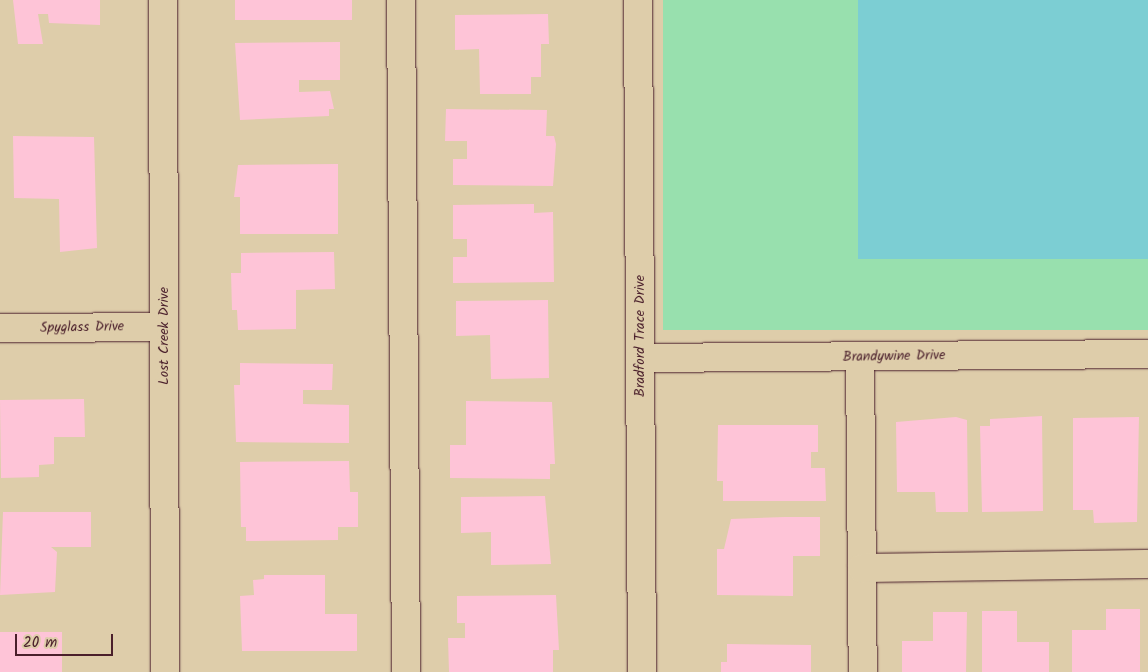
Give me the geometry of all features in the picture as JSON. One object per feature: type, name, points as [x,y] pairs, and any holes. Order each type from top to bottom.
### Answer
[{"type":"street","name":"Lost Creek Drive","points":[[163,0],[165,672]]},
{"type":"street","points":[[401,0],[406,672]]},
{"type":"street","name":"Bradford Trace Drive","points":[[638,0],[642,672]]},
{"type":"street","name":"Spyglass Drive","points":[[0,328],[164,326]]},
{"type":"street","name":"Brandywine Drive","points":[[640,358],[1148,354]]},
{"type":"street","points":[[860,357],[863,672]]},
{"type":"street","points":[[862,568],[1148,564]]},
{"type":"green space","points":[[663,0],[1148,0],[1148,330],[663,330]]},
{"type":"water","points":[[858,0],[1148,0],[1148,259],[858,259]]},
{"type":"building","points":[[13,0],[100,0],[100,25],[49,23],[48,14],[38,14],[43,44],[18,44]]},
{"type":"building","points":[[235,0],[352,0],[352,20],[235,20]]},
{"type":"building","points":[[548,14],[549,44],[541,44],[541,77],[531,77],[531,94],[480,94],[479,49],[455,50],[455,15]]},
{"type":"building","points":[[340,42],[340,80],[299,80],[299,92],[330,91],[334,109],[329,109],[329,116],[240,120],[235,43]]},
{"type":"building","points":[[446,109],[547,110],[546,136],[554,136],[556,144],[553,186],[453,185],[453,159],[467,159],[467,141],[445,141]]},
{"type":"building","points":[[13,136],[94,137],[97,248],[60,252],[59,199],[14,198]]},
{"type":"building","points":[[338,164],[338,234],[240,234],[240,197],[234,197],[238,165]]},
{"type":"building","points":[[534,204],[534,213],[553,212],[554,282],[453,283],[453,257],[467,257],[467,239],[453,239],[453,205]]},
{"type":"building","points":[[334,252],[335,289],[296,290],[296,329],[238,330],[237,310],[232,310],[231,273],[241,273],[241,253]]},
{"type":"building","points":[[548,300],[549,378],[491,379],[490,335],[456,336],[456,301]]},
{"type":"building","points":[[240,363],[333,364],[332,390],[303,390],[303,404],[349,405],[349,443],[236,442],[234,385],[240,385]]},
{"type":"building","points":[[84,399],[85,437],[54,437],[54,464],[39,465],[39,477],[1,478],[0,400]]},
{"type":"building","points":[[466,401],[552,402],[555,464],[550,464],[550,479],[450,478],[450,445],[466,445]]},
{"type":"building","points":[[1042,416],[1043,511],[982,512],[980,426],[990,426],[990,419]]},
{"type":"building","points":[[956,417],[967,420],[968,512],[936,512],[935,492],[897,492],[896,422]]},
{"type":"building","points":[[1139,417],[1137,522],[1094,523],[1093,510],[1073,510],[1073,418]]},
{"type":"building","points":[[718,425],[818,425],[818,452],[811,452],[811,468],[825,468],[826,501],[723,501],[723,481],[717,481]]},
{"type":"building","points":[[349,461],[350,492],[358,492],[358,527],[338,527],[338,540],[246,541],[246,527],[241,527],[240,462]]},
{"type":"building","points":[[545,496],[551,564],[491,565],[491,532],[461,533],[461,497]]},
{"type":"building","points":[[3,512],[91,512],[91,547],[51,547],[57,552],[55,592],[0,595]]},
{"type":"building","points":[[820,517],[820,556],[793,556],[793,596],[717,595],[717,549],[724,549],[731,519]]},
{"type":"building","points":[[264,575],[325,575],[325,614],[357,614],[357,651],[242,651],[240,596],[254,595],[253,580],[264,579]]},
{"type":"building","points":[[556,595],[559,650],[553,650],[553,672],[449,672],[448,638],[465,638],[465,623],[457,623],[457,596]]},
{"type":"building","points":[[1106,609],[1140,609],[1140,672],[1072,672],[1072,630],[1106,630]]},
{"type":"building","points":[[982,611],[1017,611],[1017,642],[1049,642],[1049,672],[982,672]]},
{"type":"building","points":[[933,612],[967,612],[966,672],[902,672],[902,641],[933,641]]},
{"type":"building","points":[[0,632],[62,632],[62,672],[0,672]]},
{"type":"building","points":[[727,644],[811,645],[811,672],[721,672],[721,662],[727,662]]}]
